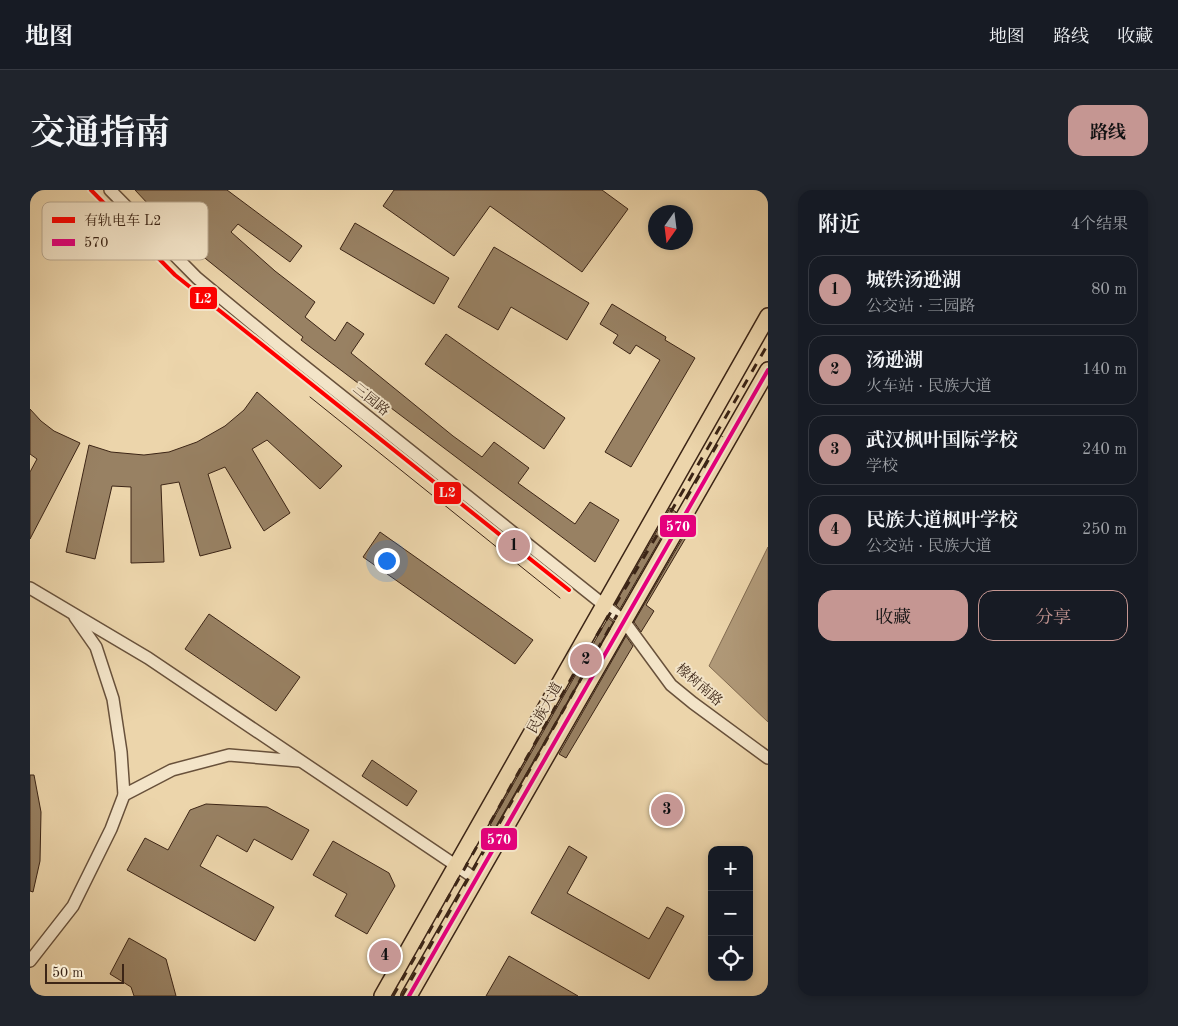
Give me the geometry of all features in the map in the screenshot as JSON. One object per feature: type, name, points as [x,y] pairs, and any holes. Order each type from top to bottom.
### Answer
[{"type":"main road","name":"民族大道","points":[[382,996],[768,316]]},
{"type":"main road","name":"民族大道","points":[[409,996],[768,370]]},
{"type":"street","name":"三园路","points":[[110,190],[122,202]]},
{"type":"street","name":"三园路","points":[[179,260],[197,278],[278,345],[624,622]]},
{"type":"street","points":[[30,588],[148,658],[476,879]]},
{"type":"street","points":[[30,961],[73,906],[111,829],[124,795],[121,752],[113,699],[96,647],[73,613]]},
{"type":"street","name":"橡树南路","points":[[624,622],[671,685],[768,758]]},
{"type":"street","points":[[124,795],[172,770],[230,755],[301,761]]},
{"type":"shaded area","points":[[768,547],[768,722],[709,666]]},
{"type":"building","points":[[135,190],[227,190],[302,246],[290,262],[238,224],[231,232],[275,271],[315,302],[305,317],[335,341],[347,322],[364,334],[351,353],[453,436],[482,457],[494,442],[529,468],[518,483],[575,524],[590,502],[619,520],[595,562],[301,340],[303,337],[207,260],[208,202],[146,202]]},
{"type":"building","points":[[394,190],[602,190],[628,209],[582,272],[490,206],[454,256],[383,206]]},
{"type":"building","points":[[355,223],[449,278],[434,304],[340,249]]},
{"type":"building","points":[[494,247],[589,303],[567,340],[511,307],[498,330],[458,307]]},
{"type":"building","points":[[612,304],[666,337],[665,340],[695,358],[631,467],[605,452],[660,360],[636,345],[630,354],[613,343],[618,335],[600,324]]},
{"type":"building","points":[[446,334],[565,418],[544,449],[425,364]]},
{"type":"building","points":[[257,392],[342,466],[320,489],[267,440],[252,449],[290,513],[264,531],[225,467],[208,474],[231,548],[200,556],[179,482],[161,485],[164,562],[131,563],[131,487],[112,486],[95,559],[66,552],[89,445],[111,452],[144,455],[169,452],[197,442],[225,426],[244,410]]},
{"type":"building","points":[[30,409],[54,431],[80,443],[30,539],[30,472],[37,459],[30,454]]},
{"type":"building","points":[[670,508],[676,512],[620,609],[615,604]]},
{"type":"building","points":[[692,522],[694,524],[646,605],[654,611],[641,632],[634,622]]},
{"type":"building","points":[[380,532],[533,640],[515,664],[363,557]]},
{"type":"building","points":[[209,614],[300,677],[276,711],[185,649]]},
{"type":"building","points":[[608,618],[613,622],[495,828],[490,825]]},
{"type":"building","points":[[626,636],[633,646],[566,758],[559,754]]},
{"type":"building","points":[[372,760],[417,791],[407,806],[362,776]]},
{"type":"building","points":[[30,775],[34,775],[41,812],[40,861],[33,892],[30,891]]},
{"type":"building","points":[[206,804],[267,807],[309,830],[292,860],[254,839],[247,852],[217,835],[200,866],[274,907],[255,941],[127,870],[145,838],[168,850],[190,810]]},
{"type":"building","points":[[333,841],[389,873],[395,886],[367,934],[335,916],[347,894],[313,875]]},
{"type":"building","points":[[569,846],[587,857],[567,893],[649,939],[667,907],[684,916],[649,979],[531,913]]},
{"type":"building","points":[[129,938],[166,959],[176,996],[134,996],[131,987],[110,974]]},
{"type":"building","points":[[509,956],[578,996],[486,996]]},
{"type":"tram line","name":"L2","points":[[91,190],[103,202]]},
{"type":"tram line","name":"L2","points":[[160,260],[175,275],[569,590]]},
{"type":"tram line","points":[[310,397],[560,598]]},
{"type":"railway","points":[[393,996],[576,670],[662,527],[768,344]]},
{"type":"railway","points":[[686,499],[722,436]]},
{"type":"railway","points":[[402,996],[617,615]]},
{"type":"transit line","name":"570","points":[[409,996],[768,370]]},
{"type":"place","name":"城铁汤逊湖","points":[[514,546]]},
{"type":"place","name":"汤逊湖","points":[[586,660]]},
{"type":"place","name":"武汉枫叶国际学校","points":[[667,810]]},
{"type":"place","name":"民族大道枫叶学校","points":[[385,956]]}]
